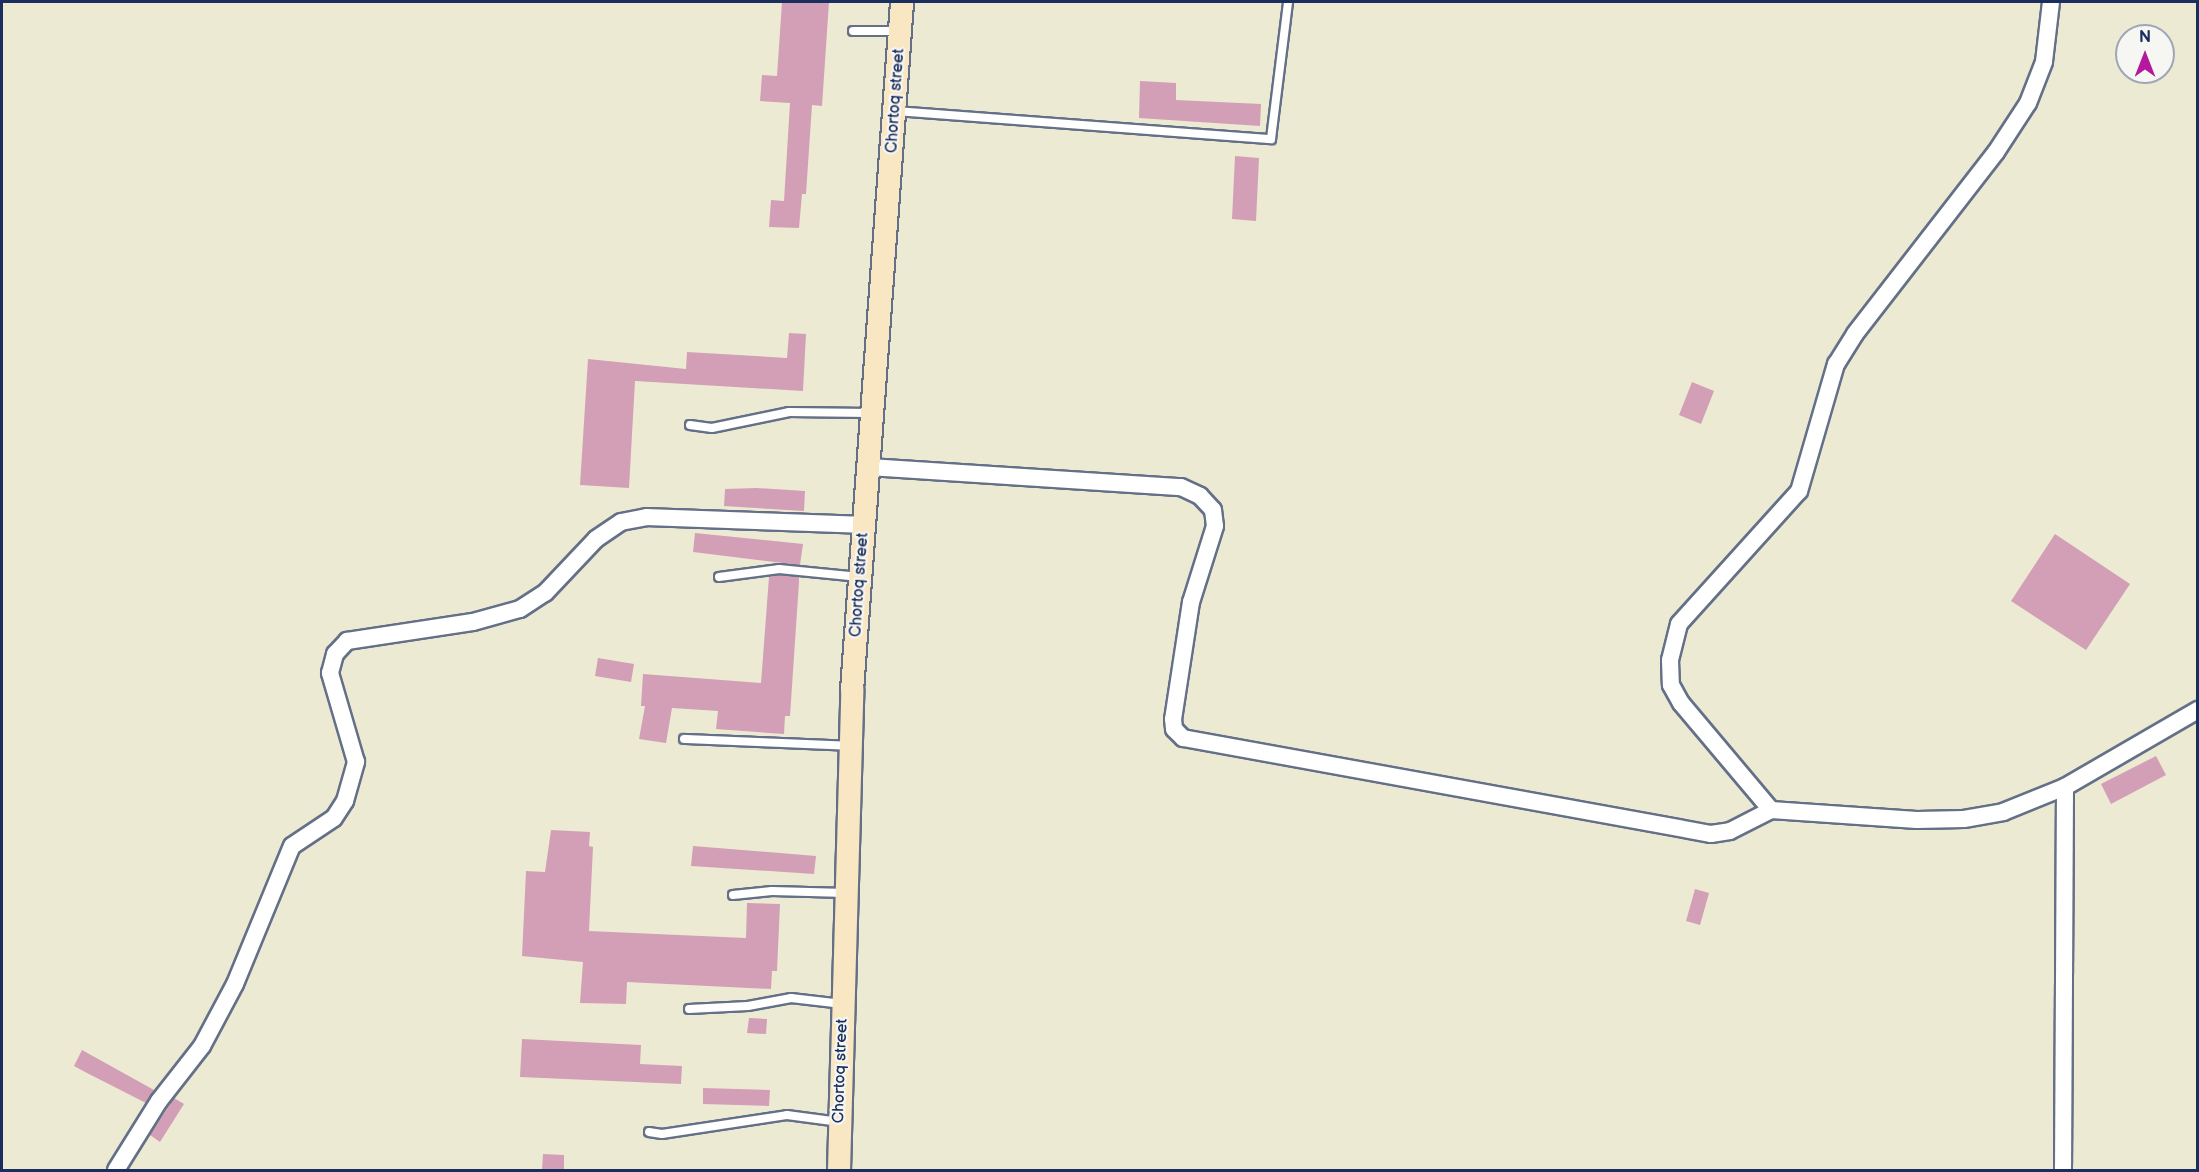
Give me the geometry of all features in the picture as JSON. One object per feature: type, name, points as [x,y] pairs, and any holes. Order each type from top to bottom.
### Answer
[{"type":"main road","name":"Chortoq street","points":[[839,1170],[851,746],[902,2]]},
{"type":"street","points":[[1771,810],[1681,703],[1671,685],[1670,660],[1679,624],[1799,491],[1836,364],[1855,334],[1996,152],[2028,103],[2044,62],[2051,2]]},
{"type":"street","points":[[869,467],[1181,487],[1200,496],[1213,510],[1215,526],[1191,602],[1173,720],[1174,729],[1183,738],[1712,834],[1730,831],[1771,810],[1917,820],[1964,819],[2003,812],[2065,787],[2198,710]]},
{"type":"street","points":[[116,1170],[213,1025],[235,984],[292,846],[334,818],[345,801],[356,762],[330,673],[334,654],[348,640],[473,622],[520,609],[545,593],[597,539],[621,522],[647,517],[865,525]]},
{"type":"street","points":[[2063,1170],[2065,787]]},
{"type":"lane","points":[[896,111],[1271,139],[1288,2]]},
{"type":"lane","points":[[853,31],[901,31]]},
{"type":"lane","points":[[690,424],[712,428],[789,412],[873,413]]},
{"type":"lane","points":[[719,577],[779,569],[861,577]]},
{"type":"lane","points":[[684,739],[851,746]]},
{"type":"lane","points":[[733,895],[802,891],[846,894]]},
{"type":"lane","points":[[689,1009],[748,1006],[791,998],[843,1004]]},
{"type":"lane","points":[[649,1132],[662,1134],[787,1115],[840,1122]]},
{"type":"building","points":[[782,2],[829,2],[822,106],[812,105],[806,194],[802,194],[799,228],[769,227],[771,200],[784,201],[790,103],[760,101],[762,75],[777,76]]},
{"type":"building","points":[[1140,81],[1176,83],[1176,100],[1261,104],[1260,126],[1139,118]]},
{"type":"building","points":[[1235,156],[1259,158],[1256,221],[1232,219]]},
{"type":"building","points":[[789,333],[806,334],[803,391],[635,381],[629,488],[580,485],[588,359],[686,369],[687,352],[787,358]]},
{"type":"building","points":[[1692,382],[1714,391],[1701,424],[1679,415]]},
{"type":"building","points":[[725,489],[805,491],[804,511],[724,506]]},
{"type":"building","points":[[695,533],[803,544],[800,565],[693,552]]},
{"type":"building","points":[[2055,534],[2130,584],[2086,650],[2011,601]]},
{"type":"building","points":[[779,575],[799,577],[790,716],[785,716],[784,734],[716,729],[718,711],[672,708],[666,743],[639,739],[645,706],[641,706],[643,674],[761,683],[769,577]]},
{"type":"building","points":[[598,658],[634,664],[631,682],[595,676]]},
{"type":"building","points":[[2156,756],[2166,775],[2111,804],[2101,784]]},
{"type":"building","points":[[551,830],[590,832],[589,846],[593,847],[589,931],[746,938],[747,903],[780,904],[777,971],[772,971],[771,989],[627,982],[626,1004],[580,1003],[583,962],[522,956],[526,871],[545,872]]},
{"type":"building","points":[[693,846],[816,856],[814,874],[691,866]]},
{"type":"building","points":[[1695,889],[1709,893],[1700,925],[1686,921]]},
{"type":"building","points":[[749,1018],[767,1019],[766,1034],[747,1033]]},
{"type":"building","points":[[522,1039],[641,1045],[640,1064],[682,1066],[681,1084],[520,1077]]},
{"type":"building","points":[[82,1050],[154,1090],[146,1103],[74,1066]]},
{"type":"building","points":[[703,1088],[770,1090],[769,1106],[703,1104]]},
{"type":"building","points":[[174,1098],[184,1104],[160,1142],[150,1135]]},
{"type":"building","points":[[543,1154],[564,1155],[564,1170],[542,1170]]}]
